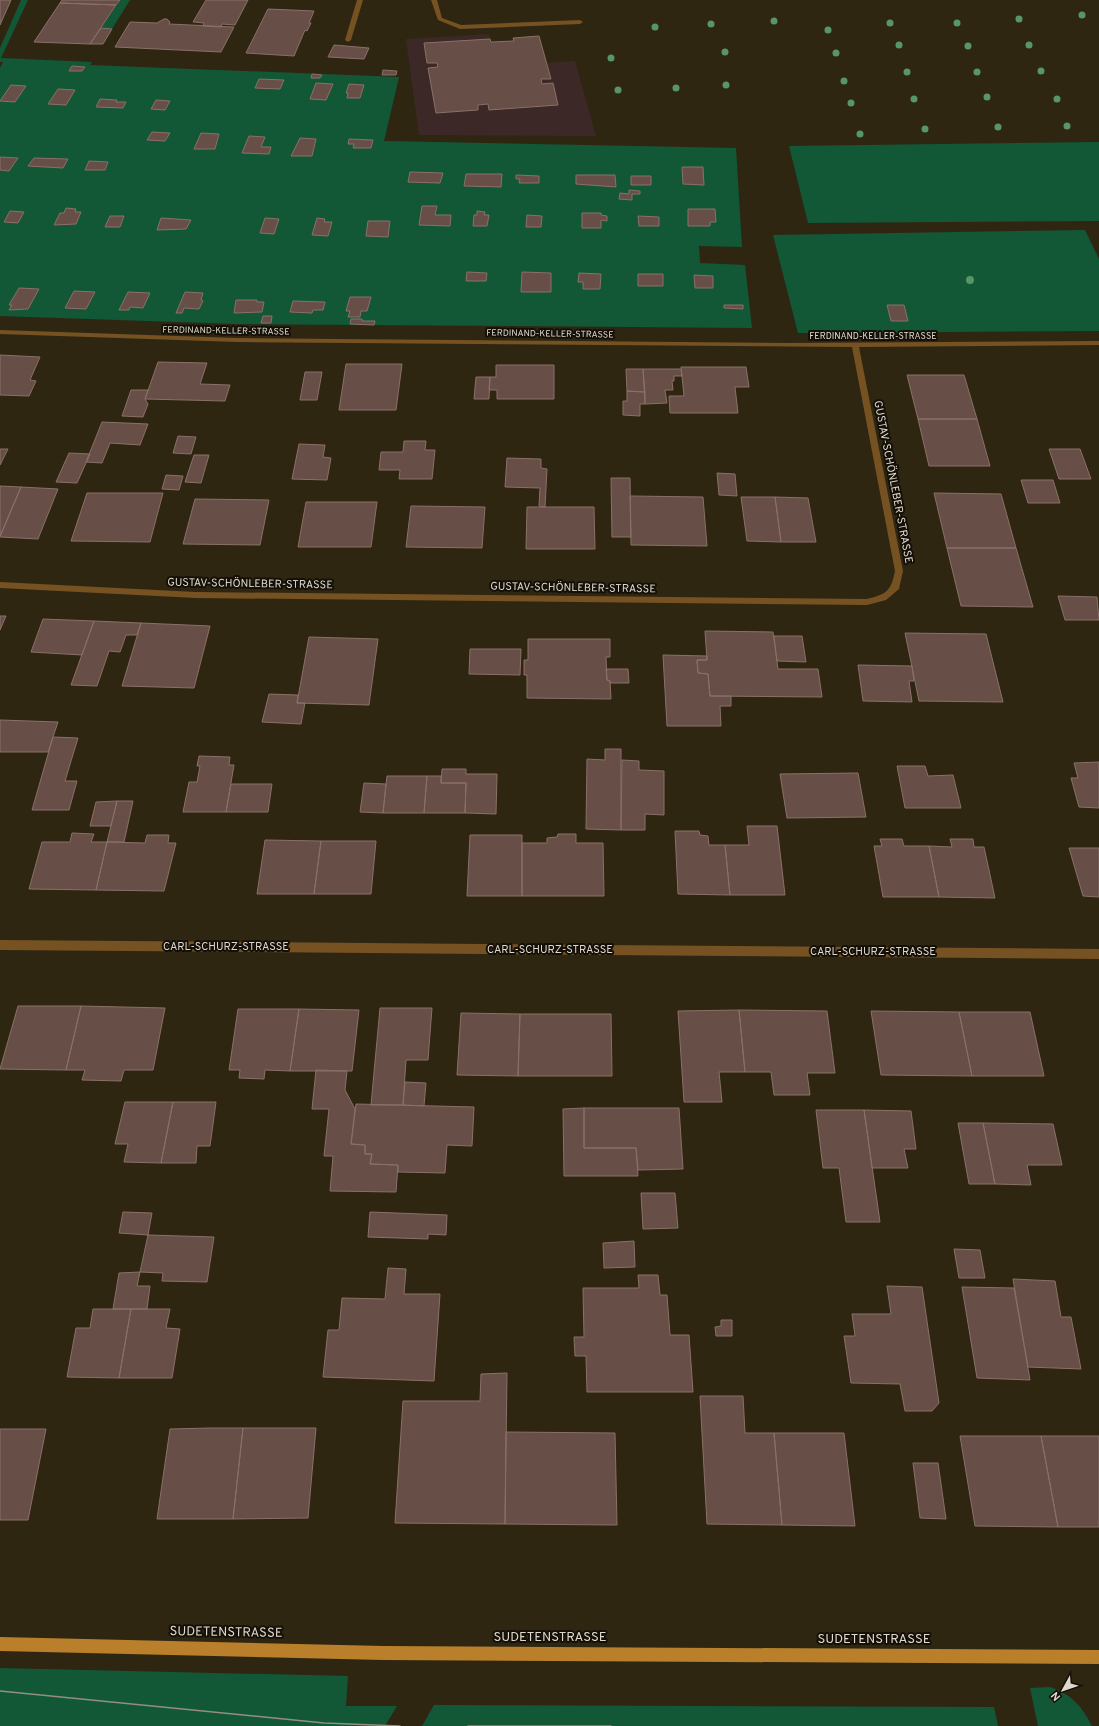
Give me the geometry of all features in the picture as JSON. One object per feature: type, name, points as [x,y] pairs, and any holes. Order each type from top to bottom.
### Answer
[{"type":"main road","name":"SUDETENSTRASSE","points":[[0,1644],[384,1653],[1099,1657]]},
{"type":"street","points":[[348,40],[360,0]]},
{"type":"street","points":[[434,0],[440,19],[460,27],[580,22]]},
{"type":"street","name":"FERDINAND-KELLER-STRASSE","points":[[0,332],[230,340],[855,345],[1099,343]]},
{"type":"street","name":"GUSTAV-SCHÖNLEBER-STRASSE","points":[[0,585],[196,595],[867,602],[883,598],[896,587],[899,571],[855,345]]},
{"type":"street","name":"CARL-SCHURZ-STRASSE","points":[[0,945],[1099,954]]},
{"type":"shaded area","points":[[489,34],[490,39],[437,63],[438,67],[428,68],[436,113],[478,110],[478,105],[488,104],[489,110],[558,105],[553,84],[542,84],[541,79],[551,79],[547,63],[575,61],[596,136],[419,135],[406,39]]},
{"type":"green space","points":[[21,0],[28,0],[1,58],[92,62],[90,65],[399,77],[384,141],[736,148],[742,247],[699,246],[700,263],[745,265],[752,328],[236,324],[0,316],[0,68],[3,62],[0,62],[0,48]]},
{"type":"green space","points":[[120,0],[130,0],[112,29],[101,28]]},
{"type":"green space","points":[[1099,142],[1099,221],[808,223],[789,146]]},
{"type":"green space","points":[[1085,230],[1099,259],[1099,331],[798,333],[773,235]]},
{"type":"green space","points":[[0,1668],[348,1676],[346,1706],[397,1706],[385,1726],[0,1726]]},
{"type":"green space","points":[[1050,1687],[1070,1697],[1084,1712],[1092,1726],[1038,1726],[1030,1688]]},
{"type":"green space","points":[[434,1705],[994,1707],[998,1726],[422,1726]]},
{"type":"building","points":[[0,0],[11,0],[0,25]]},
{"type":"building","points":[[62,0],[120,0],[116,5],[60,3]]},
{"type":"building","points":[[206,0],[248,0],[235,25],[222,24],[221,27],[203,26],[204,23],[193,22]]},
{"type":"building","points":[[60,3],[116,5],[90,44],[34,42]]},
{"type":"building","points":[[268,9],[314,11],[309,23],[311,23],[307,31],[305,30],[294,56],[246,53]]},
{"type":"building","points":[[167,19],[170,22],[169,24],[234,27],[221,52],[115,47],[130,22],[157,23]]},
{"type":"building","points":[[101,28],[112,29],[103,44],[90,44]]},
{"type":"building","points":[[539,36],[551,79],[541,79],[542,84],[553,83],[558,105],[489,110],[488,104],[478,105],[478,110],[436,113],[428,68],[438,67],[437,63],[427,63],[424,43],[490,39],[491,42],[514,41],[513,38]]},
{"type":"building","points":[[334,45],[369,48],[364,59],[328,57]]},
{"type":"building","points":[[72,66],[85,67],[82,71],[69,71]]},
{"type":"building","points":[[383,70],[397,71],[396,75],[382,75]]},
{"type":"building","points":[[312,74],[322,75],[320,78],[311,78]]},
{"type":"building","points":[[259,79],[284,80],[280,89],[255,88]]},
{"type":"building","points":[[316,83],[333,84],[326,100],[310,99]]},
{"type":"building","points":[[349,84],[364,85],[360,98],[347,98],[348,93],[346,93]]},
{"type":"building","points":[[11,85],[26,86],[15,102],[0,101]]},
{"type":"building","points":[[58,89],[75,90],[66,105],[48,104]]},
{"type":"building","points":[[100,99],[126,102],[123,108],[96,107]]},
{"type":"building","points":[[156,100],[170,101],[165,110],[151,109]]},
{"type":"building","points":[[152,132],[170,133],[165,141],[147,140]]},
{"type":"building","points":[[201,133],[219,134],[215,149],[194,149]]},
{"type":"building","points":[[249,136],[265,137],[261,147],[271,147],[269,154],[242,153]]},
{"type":"building","points":[[300,138],[316,139],[312,156],[291,156]]},
{"type":"building","points":[[349,139],[373,140],[371,148],[353,148],[354,144],[348,144]]},
{"type":"building","points":[[0,157],[18,158],[9,171],[0,170]]},
{"type":"building","points":[[34,158],[68,159],[63,168],[28,166]]},
{"type":"building","points":[[89,161],[108,162],[105,170],[85,170]]},
{"type":"building","points":[[682,167],[703,167],[704,185],[683,184]]},
{"type":"building","points":[[410,172],[443,173],[440,183],[408,182]]},
{"type":"building","points":[[466,174],[502,174],[501,187],[464,186]]},
{"type":"building","points":[[516,175],[539,176],[539,183],[519,183],[520,179],[516,179]]},
{"type":"building","points":[[576,175],[615,175],[616,187],[576,184]]},
{"type":"building","points":[[631,176],[651,176],[651,185],[631,185]]},
{"type":"building","points":[[629,190],[640,191],[640,194],[632,194],[632,200],[619,199],[620,193],[629,194]]},
{"type":"building","points":[[422,206],[437,206],[435,215],[451,215],[450,226],[419,225]]},
{"type":"building","points":[[66,208],[76,209],[75,212],[81,212],[76,224],[54,225],[60,213],[64,213]]},
{"type":"building","points":[[688,209],[715,209],[716,222],[710,222],[710,226],[688,226]]},
{"type":"building","points":[[10,211],[24,212],[18,223],[4,222]]},
{"type":"building","points":[[477,211],[485,212],[484,215],[489,215],[487,226],[473,226],[474,215],[477,215]]},
{"type":"building","points":[[582,213],[601,213],[601,215],[607,216],[607,221],[601,220],[601,228],[582,228]]},
{"type":"building","points":[[527,215],[542,216],[541,227],[526,227]]},
{"type":"building","points":[[110,216],[124,216],[120,227],[105,227]]},
{"type":"building","points":[[638,216],[659,217],[659,226],[639,226]]},
{"type":"building","points":[[161,218],[191,220],[186,229],[157,230]]},
{"type":"building","points":[[265,218],[279,219],[274,234],[260,233]]},
{"type":"building","points":[[317,218],[325,219],[324,222],[332,222],[328,236],[312,235]]},
{"type":"building","points":[[368,221],[390,221],[388,237],[366,236]]},
{"type":"building","points":[[467,272],[487,273],[486,281],[466,281]]},
{"type":"building","points":[[522,272],[551,273],[551,292],[521,292]]},
{"type":"building","points":[[579,273],[601,274],[600,289],[583,289],[583,282],[578,282]]},
{"type":"building","points":[[638,274],[663,274],[663,286],[638,286]]},
{"type":"building","points":[[694,275],[713,276],[713,288],[695,288]]},
{"type":"building","points":[[19,288],[39,289],[28,309],[9,310],[12,305],[9,305]]},
{"type":"building","points":[[74,291],[95,292],[86,309],[65,308]]},
{"type":"building","points":[[128,292],[150,293],[143,308],[130,307],[129,310],[119,310]]},
{"type":"building","points":[[185,292],[203,293],[201,300],[203,301],[199,309],[184,308],[182,313],[176,313]]},
{"type":"building","points":[[350,297],[371,297],[367,311],[361,311],[360,317],[348,317],[350,311],[346,311]]},
{"type":"building","points":[[236,300],[257,300],[257,302],[264,302],[262,312],[234,313]]},
{"type":"building","points":[[293,301],[325,302],[323,310],[313,310],[312,313],[290,312]]},
{"type":"building","points":[[724,305],[743,305],[743,309],[724,308]]},
{"type":"building","points":[[887,305],[904,305],[908,321],[891,321]]},
{"type":"building","points":[[263,316],[272,316],[271,323],[261,323]]},
{"type":"building","points":[[351,319],[375,321],[374,325],[350,324]]},
{"type":"building","points":[[0,355],[40,357],[30,380],[36,381],[29,396],[0,395]]},
{"type":"building","points":[[158,362],[207,363],[200,384],[230,385],[225,401],[145,399]]},
{"type":"building","points":[[346,364],[402,364],[396,410],[339,410]]},
{"type":"building","points":[[496,365],[554,365],[554,399],[497,399],[497,390],[489,390],[490,377],[496,377]]},
{"type":"building","points":[[681,367],[746,367],[749,387],[735,387],[738,413],[670,413],[669,396],[684,396]]},
{"type":"building","points":[[626,369],[643,369],[645,392],[627,391]]},
{"type":"building","points":[[643,369],[681,369],[682,376],[674,376],[674,381],[672,381],[673,390],[665,390],[667,403],[645,404]]},
{"type":"building","points":[[305,372],[322,372],[317,400],[300,400]]},
{"type":"building","points":[[907,375],[964,375],[977,419],[918,419]]},
{"type":"building","points":[[476,377],[490,377],[489,399],[474,399]]},
{"type":"building","points":[[131,390],[148,390],[145,399],[148,404],[143,417],[122,416]]},
{"type":"building","points":[[627,391],[645,392],[645,404],[640,404],[640,416],[623,415],[623,401],[627,401]]},
{"type":"building","points":[[918,419],[977,419],[990,466],[929,466]]},
{"type":"building","points":[[102,422],[148,424],[140,445],[110,443],[102,463],[86,462]]},
{"type":"building","points":[[178,436],[196,437],[191,454],[173,453]]},
{"type":"building","points":[[404,441],[426,441],[425,450],[435,450],[432,479],[399,479],[400,470],[379,470],[381,452],[403,452]]},
{"type":"building","points":[[299,444],[325,445],[323,457],[331,458],[327,480],[292,479]]},
{"type":"building","points":[[0,449],[8,449],[0,465]]},
{"type":"building","points":[[1049,449],[1080,449],[1091,479],[1059,479]]},
{"type":"building","points":[[69,453],[90,454],[77,483],[56,482]]},
{"type":"building","points":[[194,455],[209,455],[201,483],[185,482]]},
{"type":"building","points":[[507,458],[541,459],[541,468],[547,469],[545,507],[539,506],[540,488],[505,487]]},
{"type":"building","points":[[717,473],[735,474],[737,496],[719,495]]},
{"type":"building","points":[[166,475],[183,476],[179,490],[162,489]]},
{"type":"building","points":[[611,478],[630,478],[631,537],[612,537]]},
{"type":"building","points":[[1021,480],[1053,480],[1060,503],[1028,503]]},
{"type":"building","points":[[0,486],[21,487],[0,536]]},
{"type":"building","points":[[21,487],[58,489],[38,539],[0,537]]},
{"type":"building","points":[[87,493],[163,493],[150,542],[71,541]]},
{"type":"building","points":[[934,493],[1001,494],[1016,548],[947,548]]},
{"type":"building","points":[[630,496],[703,497],[707,546],[631,545]]},
{"type":"building","points":[[741,497],[775,497],[781,542],[747,541]]},
{"type":"building","points":[[775,497],[808,498],[816,542],[781,542]]},
{"type":"building","points":[[195,499],[269,500],[260,545],[183,544]]},
{"type":"building","points":[[306,502],[377,502],[371,547],[298,547]]},
{"type":"building","points":[[411,506],[485,507],[482,548],[406,547]]},
{"type":"building","points":[[527,507],[594,507],[595,549],[526,549]]},
{"type":"building","points":[[947,548],[1016,548],[1033,607],[961,606]]},
{"type":"building","points":[[1058,596],[1097,597],[1099,620],[1065,620]]},
{"type":"building","points":[[0,616],[6,616],[0,630]]},
{"type":"building","points":[[43,619],[94,621],[82,655],[31,652]]},
{"type":"building","points":[[94,621],[141,623],[137,635],[126,635],[120,652],[109,651],[97,686],[71,685]]},
{"type":"building","points":[[141,623],[210,626],[194,688],[122,686]]},
{"type":"building","points":[[705,631],[773,632],[778,669],[818,669],[822,697],[710,696],[708,674],[698,673],[697,660],[707,660]]},
{"type":"building","points":[[905,633],[986,634],[1003,702],[919,701]]},
{"type":"building","points":[[774,636],[802,636],[806,662],[777,661]]},
{"type":"building","points":[[309,637],[378,639],[369,705],[297,703]]},
{"type":"building","points":[[528,639],[610,639],[610,657],[606,657],[607,680],[610,681],[611,699],[527,698],[527,675],[524,675],[524,660],[528,660]]},
{"type":"building","points":[[470,649],[521,649],[520,675],[469,674]]},
{"type":"building","points":[[663,655],[707,656],[707,660],[697,660],[698,673],[708,674],[710,696],[731,696],[731,706],[720,706],[721,726],[667,726]]},
{"type":"building","points":[[858,665],[912,666],[914,681],[909,681],[912,702],[863,701]]},
{"type":"building","points":[[606,669],[628,669],[629,683],[610,683],[610,681],[607,680]]},
{"type":"building","points":[[269,694],[298,695],[297,703],[305,703],[301,724],[262,722]]},
{"type":"building","points":[[0,720],[58,722],[48,752],[0,752]]},
{"type":"building","points":[[53,737],[78,738],[65,781],[77,781],[69,810],[32,810]]},
{"type":"building","points":[[605,749],[621,749],[621,830],[586,829],[587,759],[605,760]]},
{"type":"building","points":[[199,756],[230,757],[229,765],[234,765],[226,812],[183,812],[189,782],[197,782],[200,766],[197,766]]},
{"type":"building","points":[[622,760],[639,761],[639,770],[664,771],[664,815],[645,814],[645,830],[621,830]]},
{"type":"building","points":[[1099,762],[1099,808],[1079,807],[1071,778],[1078,778],[1074,763]]},
{"type":"building","points":[[897,766],[925,766],[928,776],[953,775],[961,808],[905,808]]},
{"type":"building","points":[[442,769],[466,769],[466,774],[497,774],[496,814],[465,813],[466,783],[441,783]]},
{"type":"building","points":[[858,773],[866,817],[787,818],[780,774]]},
{"type":"building","points":[[387,776],[427,776],[424,813],[383,813]]},
{"type":"building","points":[[427,776],[441,776],[441,783],[466,783],[465,813],[424,813]]},
{"type":"building","points":[[364,783],[386,784],[383,813],[360,812]]},
{"type":"building","points":[[231,784],[272,784],[268,812],[226,812]]},
{"type":"building","points":[[117,801],[111,826],[90,826],[96,802]]},
{"type":"building","points":[[117,801],[133,801],[124,842],[107,842]]},
{"type":"building","points":[[747,826],[777,826],[785,895],[730,895],[725,845],[749,845]]},
{"type":"building","points":[[675,831],[699,831],[700,835],[708,836],[709,845],[725,845],[730,895],[678,894]]},
{"type":"building","points":[[72,833],[94,834],[91,842],[107,842],[96,890],[29,889],[42,842],[70,842]]},
{"type":"building","points":[[558,834],[576,834],[576,843],[603,843],[604,896],[522,896],[522,843],[547,843],[547,838],[557,837]]},
{"type":"building","points":[[147,835],[169,835],[168,843],[176,843],[164,891],[96,890],[107,842],[145,843]]},
{"type":"building","points":[[470,835],[522,835],[522,896],[467,896]]},
{"type":"building","points":[[880,839],[902,839],[904,846],[929,846],[939,897],[883,897],[874,846],[882,846]]},
{"type":"building","points":[[950,839],[973,839],[974,847],[984,847],[995,898],[939,897],[929,846],[952,847]]},
{"type":"building","points":[[265,840],[321,841],[314,894],[257,894]]},
{"type":"building","points":[[321,841],[376,841],[371,894],[314,894]]},
{"type":"building","points":[[1069,848],[1099,848],[1099,897],[1083,896]]},
{"type":"building","points":[[18,1006],[81,1006],[66,1070],[0,1069]]},
{"type":"building","points":[[81,1006],[165,1008],[153,1070],[124,1070],[121,1081],[82,1080],[85,1070],[66,1070]]},
{"type":"building","points":[[380,1008],[432,1008],[428,1060],[406,1060],[403,1105],[371,1105]]},
{"type":"building","points":[[238,1009],[299,1009],[290,1071],[265,1070],[264,1079],[239,1078],[240,1070],[229,1070]]},
{"type":"building","points":[[299,1009],[359,1010],[352,1071],[290,1071]]},
{"type":"building","points":[[739,1010],[745,1072],[719,1072],[722,1102],[684,1102],[678,1011]]},
{"type":"building","points":[[739,1010],[827,1011],[835,1073],[807,1073],[810,1095],[774,1095],[771,1072],[745,1072]]},
{"type":"building","points":[[871,1011],[959,1012],[972,1076],[881,1075]]},
{"type":"building","points":[[959,1012],[1030,1012],[1044,1076],[972,1076]]},
{"type":"building","points":[[461,1013],[520,1014],[518,1076],[457,1075]]},
{"type":"building","points":[[520,1014],[611,1014],[612,1076],[518,1076]]},
{"type":"building","points":[[316,1070],[347,1071],[345,1090],[355,1109],[351,1144],[365,1145],[365,1154],[372,1154],[370,1164],[398,1165],[396,1192],[330,1191],[333,1156],[324,1156],[329,1109],[312,1109]]},
{"type":"building","points":[[405,1082],[426,1083],[424,1106],[403,1105]]},
{"type":"building","points":[[125,1102],[173,1102],[161,1163],[124,1162],[128,1144],[115,1144]]},
{"type":"building","points":[[173,1102],[216,1102],[210,1146],[197,1146],[196,1163],[161,1163]]},
{"type":"building","points":[[356,1104],[474,1107],[472,1146],[447,1145],[445,1173],[398,1172],[398,1165],[370,1164],[372,1154],[365,1154],[365,1145],[351,1144]]},
{"type":"building","points":[[584,1108],[679,1108],[683,1169],[638,1170],[636,1148],[584,1148]]},
{"type":"building","points":[[584,1108],[584,1148],[636,1148],[638,1176],[564,1176],[563,1109]]},
{"type":"building","points":[[816,1110],[864,1110],[880,1222],[846,1222],[839,1168],[823,1168]]},
{"type":"building","points":[[864,1110],[911,1111],[916,1149],[904,1149],[908,1168],[872,1168]]},
{"type":"building","points":[[958,1123],[983,1123],[995,1184],[969,1184]]},
{"type":"building","points":[[983,1123],[1053,1124],[1062,1165],[1027,1165],[1031,1185],[995,1184]]},
{"type":"building","points":[[641,1193],[675,1193],[678,1228],[643,1229]]},
{"type":"building","points":[[123,1212],[152,1213],[148,1235],[119,1233]]},
{"type":"building","points":[[370,1212],[447,1215],[446,1235],[428,1234],[428,1239],[368,1237]]},
{"type":"building","points":[[148,1235],[214,1237],[207,1282],[162,1281],[163,1273],[140,1272]]},
{"type":"building","points":[[634,1241],[635,1267],[604,1268],[603,1243]]},
{"type":"building","points":[[954,1249],[980,1250],[985,1278],[959,1278]]},
{"type":"building","points":[[388,1268],[406,1269],[404,1294],[440,1294],[434,1381],[323,1377],[328,1330],[339,1330],[342,1298],[385,1299]]},
{"type":"building","points":[[140,1272],[137,1286],[150,1286],[147,1309],[113,1309],[119,1273]]},
{"type":"building","points":[[638,1275],[658,1275],[660,1295],[667,1295],[670,1335],[689,1335],[693,1392],[587,1392],[586,1356],[575,1356],[574,1337],[584,1337],[583,1288],[639,1288]]},
{"type":"building","points":[[1013,1279],[1055,1281],[1061,1317],[1071,1317],[1081,1369],[1028,1367]]},
{"type":"building","points":[[887,1286],[922,1287],[939,1403],[932,1411],[905,1411],[900,1384],[851,1383],[844,1336],[855,1336],[852,1314],[891,1314]]},
{"type":"building","points":[[962,1287],[1014,1288],[1030,1380],[977,1378]]},
{"type":"building","points":[[93,1309],[131,1309],[119,1378],[67,1377],[76,1328],[90,1328]]},
{"type":"building","points":[[131,1309],[170,1309],[166,1328],[180,1329],[172,1378],[119,1378]]},
{"type":"building","points":[[721,1320],[732,1320],[732,1336],[716,1336],[715,1327],[721,1326]]},
{"type":"building","points":[[507,1373],[505,1524],[395,1523],[403,1401],[480,1401],[481,1374]]},
{"type":"building","points":[[700,1396],[743,1396],[745,1433],[774,1433],[782,1525],[707,1524]]},
{"type":"building","points":[[243,1428],[233,1519],[157,1519],[170,1429]]},
{"type":"building","points":[[243,1428],[316,1428],[308,1518],[233,1519]]},
{"type":"building","points":[[0,1429],[46,1429],[28,1520],[0,1520]]},
{"type":"building","points":[[506,1432],[615,1433],[617,1525],[505,1524]]},
{"type":"building","points":[[774,1433],[844,1433],[855,1526],[782,1525]]},
{"type":"building","points":[[960,1436],[1041,1436],[1058,1527],[975,1526]]},
{"type":"building","points":[[1041,1436],[1099,1436],[1099,1527],[1058,1527]]},
{"type":"building","points":[[913,1463],[938,1463],[946,1519],[920,1518]]},
{"type":"tram line","points":[[0,1691],[324,1723],[400,1726]]},
{"type":"tram line","points":[[468,1726],[611,1726]]}]
